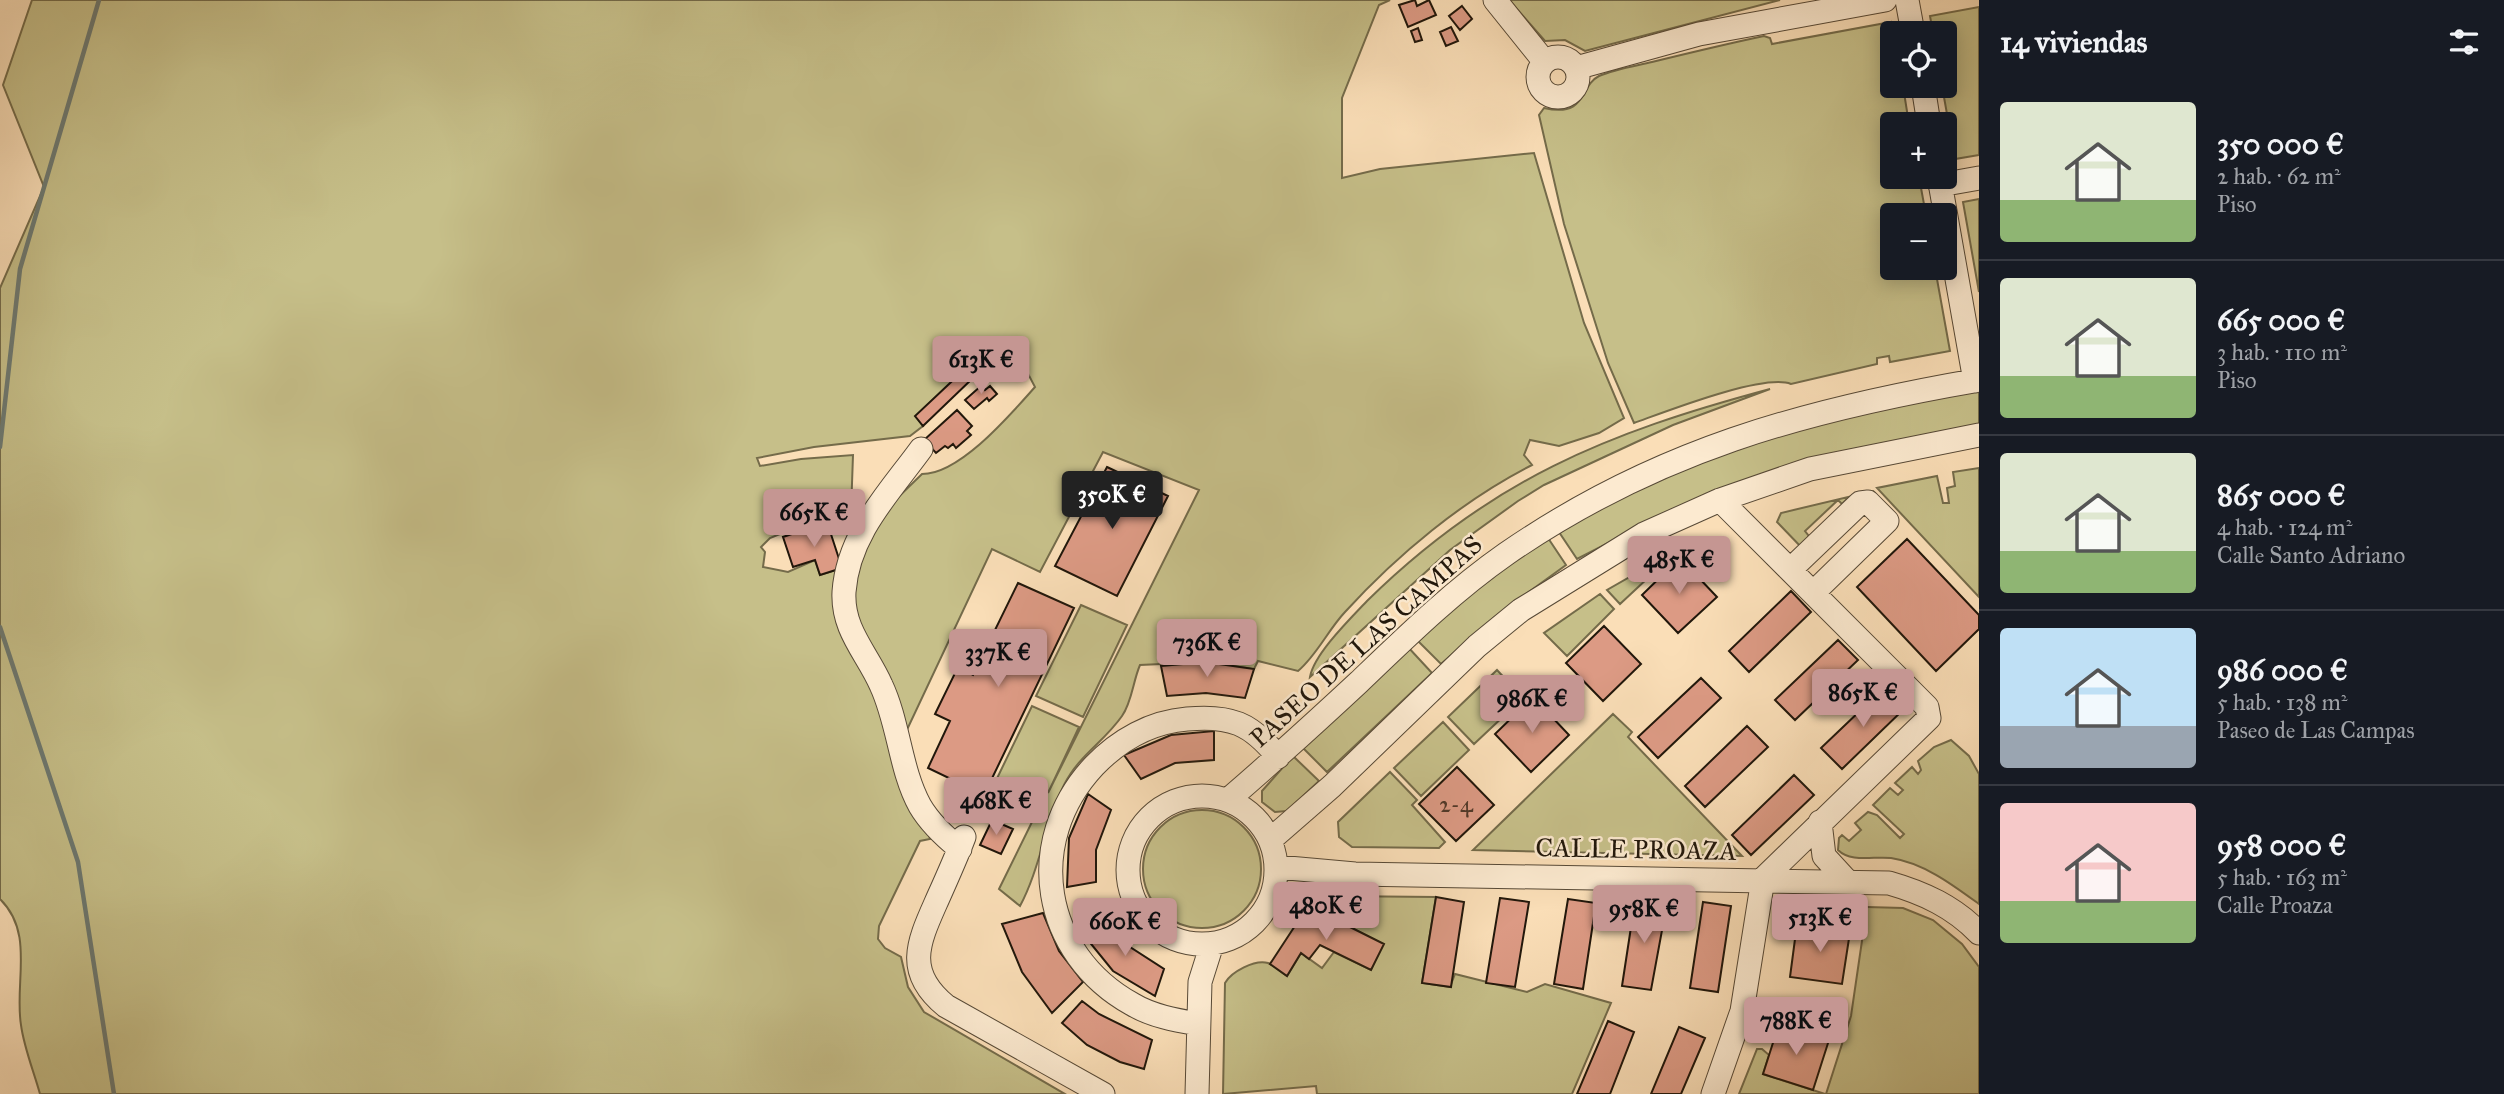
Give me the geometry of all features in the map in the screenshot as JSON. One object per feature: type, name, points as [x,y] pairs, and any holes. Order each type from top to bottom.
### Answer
[{"type":"street","points":[[1495,0],[1544,61]]},
{"type":"street","points":[[1576,68],[1797,7],[1885,0]]},
{"type":"street","points":[[1907,0],[1911,21]]},
{"type":"street","points":[[1557,56],[1566,58],[1576,68],[1578,75],[1575,88],[1564,96],[1551,96],[1540,87],[1538,72],[1544,61],[1557,56]]},
{"type":"street","points":[[1957,180],[1979,178]]},
{"type":"street","points":[[1941,189],[1977,380]]},
{"type":"street","name":"PASEO DE LAS CAMPAS","points":[[1229,800],[1406,636],[1505,554],[1577,509],[1692,452],[1847,404],[1977,380]]},
{"type":"street","points":[[1270,840],[1352,768],[1477,646],[1521,610],[1644,534],[1720,500],[1815,468],[1979,435]]},
{"type":"street","points":[[921,449],[876,507],[861,533],[846,577],[845,614],[851,632],[881,685],[905,758],[909,780],[921,808],[941,835],[962,843],[919,943],[919,967],[926,988],[946,1006],[1103,1094]]},
{"type":"street","points":[[1760,536],[1752,513],[1760,497],[1779,480]]},
{"type":"street","points":[[1713,1094],[1742,1011],[1763,879],[1929,718],[1927,707],[1760,536],[1720,500]]},
{"type":"street","points":[[1791,569],[1860,503],[1868,502],[1887,522],[1814,592]]},
{"type":"street","points":[[1198,1024],[1154,1014],[1134,1005],[1106,986],[1083,964],[1062,928],[1051,890],[1050,860],[1056,832],[1071,798],[1100,760],[1120,743],[1156,725],[1197,718],[1236,722],[1259,733],[1278,757]]},
{"type":"street","points":[[1205,796],[1229,800],[1256,817],[1270,840],[1277,867],[1270,901],[1256,923],[1232,938],[1202,944],[1154,927],[1138,907],[1129,885],[1130,851],[1145,821],[1173,801],[1205,796]]},
{"type":"street","points":[[1820,822],[1824,856],[1846,880]]},
{"type":"street","name":"CALLE PROAZA","points":[[1277,867],[1355,874],[1846,880],[1889,883],[1914,890],[1958,914],[1979,933]]},
{"type":"street","points":[[1197,1094],[1202,944]]},
{"type":"shaded area","points":[[32,0],[1390,0],[1379,5],[1342,98],[1342,178],[1380,169],[1534,153],[1584,323],[1624,418],[1599,433],[1559,446],[1530,440],[1524,455],[1532,465],[1456,512],[1386,570],[1345,612],[1298,671],[1258,661],[1254,669],[1205,662],[1140,665],[1122,716],[1077,765],[1064,785],[1033,877],[1020,906],[999,889],[1034,818],[988,797],[1032,706],[1079,727],[1048,793],[1199,490],[1103,452],[1040,572],[992,549],[905,734],[890,685],[858,631],[852,615],[851,596],[869,535],[885,510],[922,474],[937,471],[968,454],[1025,399],[1035,387],[1023,364],[1006,358],[991,343],[916,416],[923,426],[910,436],[814,447],[757,458],[760,466],[801,459],[853,455],[851,512],[819,519],[816,512],[796,519],[797,527],[770,538],[761,547],[765,552],[763,567],[788,572],[815,560],[820,575],[842,568],[837,604],[839,624],[878,693],[884,708],[902,788],[908,804],[929,834],[930,839],[920,841],[879,926],[878,939],[885,948],[901,957],[908,987],[924,1012],[1065,1094],[40,1094],[21,1025],[21,959],[17,927],[11,912],[0,899],[0,288],[44,187],[3,85]]},
{"type":"shaded area","points":[[1509,0],[1780,0],[1585,51],[1565,40],[1545,41]]},
{"type":"shaded area","points":[[1979,7],[1979,155],[1957,159],[1957,112],[1947,112],[1944,98],[1957,98],[1957,21],[1931,21],[1930,16]]},
{"type":"shaded area","points":[[1880,24],[1880,98],[1905,98],[1907,112],[1880,112],[1880,189],[1921,189],[1924,203],[1880,203],[1880,280],[1937,280],[1950,351],[1890,362],[1889,356],[1877,358],[1877,364],[1791,384],[1759,384],[1690,403],[1634,423],[1608,363],[1564,224],[1539,115],[1544,108],[1568,109],[1580,100],[1599,76],[1618,70],[1764,36],[1770,38],[1772,44]]},
{"type":"shaded area","points":[[1979,199],[1979,292],[1963,202]]},
{"type":"shaded area","points":[[1770,389],[1673,425],[1544,485],[1518,501],[1450,550],[1310,677],[1326,647],[1367,601],[1413,559],[1505,492],[1553,466],[1603,444],[1655,424]]},
{"type":"shaded area","points":[[1979,389],[1979,426],[1659,517],[1577,559],[1557,529],[1617,497],[1776,432]]},
{"type":"shaded area","points":[[1979,468],[1979,597],[1877,488],[1937,476],[1943,503],[1949,503],[1947,488],[1955,486],[1953,472]]},
{"type":"shaded area","points":[[1873,491],[1876,494],[1851,503],[1847,499],[1842,504],[1838,500],[1805,531],[1812,540],[1803,549],[1777,522],[1781,513]]},
{"type":"shaded area","points":[[1546,535],[1566,565],[1496,616],[1441,664],[1415,638]]},
{"type":"shaded area","points":[[1642,570],[1649,577],[1620,604],[1607,590]]},
{"type":"shaded area","points":[[1600,594],[1614,609],[1567,656],[1544,633]]},
{"type":"shaded area","points":[[1081,605],[1127,625],[1083,717],[1036,696]]},
{"type":"shaded area","points":[[1407,646],[1432,673],[1327,772],[1302,747]]},
{"type":"shaded area","points":[[1497,670],[1523,698],[1474,744],[1448,717]]},
{"type":"shaded area","points":[[1613,714],[1632,732],[1628,737],[1742,856],[1473,850]]},
{"type":"shaded area","points":[[1443,722],[1469,750],[1421,796],[1394,768]]},
{"type":"shaded area","points":[[1951,740],[1969,756],[1979,774],[1979,904],[1938,876],[1915,865],[1891,858],[1856,858],[1838,850],[1839,838],[1842,835],[1849,841],[1861,830],[1855,823],[1868,812],[1877,815],[1900,838],[1904,834],[1873,805],[1890,788],[1898,795],[1903,790],[1895,783],[1912,767],[1918,774],[1921,770],[1918,761],[1934,747]]},
{"type":"shaded area","points":[[1293,756],[1319,781],[1287,811],[1275,812],[1262,802],[1262,791]]},
{"type":"shaded area","points":[[1390,772],[1417,800],[1412,805],[1445,842],[1439,848],[1352,847],[1339,837],[1338,822]]},
{"type":"shaded area","points":[[1202,810],[1224,815],[1244,827],[1256,847],[1261,869],[1256,891],[1244,911],[1224,923],[1202,928],[1180,923],[1160,911],[1148,891],[1143,869],[1148,847],[1160,827],[1180,815]]},
{"type":"shaded area","points":[[1331,896],[1436,897],[1422,983],[1450,987],[1455,974],[1527,992],[1545,984],[1611,1003],[1572,1094],[1317,1094],[1316,1086],[1223,1094],[1225,983],[1232,975],[1244,967],[1263,962],[1271,964],[1287,976],[1301,953],[1322,968],[1334,952],[1371,970],[1383,944],[1322,913]]},
{"type":"shaded area","points":[[1794,905],[1903,908],[1933,920],[1962,944],[1979,967],[1979,1094],[1826,1094],[1851,1016],[1863,934],[1797,924],[1796,935],[1783,938],[1783,913]]},
{"type":"shaded area","points":[[1757,1049],[1762,1049],[1769,1055],[1763,1074],[1825,1094],[1739,1094]]},
{"type":"building","points":[[1415,0],[1417,6],[1429,0],[1436,15],[1408,27],[1399,5]]},
{"type":"building","points":[[1462,6],[1472,19],[1460,30],[1449,16]]},
{"type":"building","points":[[1451,27],[1458,41],[1446,46],[1440,32]]},
{"type":"building","points":[[1418,28],[1422,40],[1415,42],[1411,31]]},
{"type":"building","points":[[991,343],[1006,358],[991,372],[976,358]]},
{"type":"building","points":[[965,369],[974,377],[923,426],[915,416]]},
{"type":"building","points":[[982,385],[985,390],[990,386],[997,394],[989,401],[987,398],[974,409],[965,400]]},
{"type":"building","points":[[957,410],[972,426],[967,431],[971,435],[956,448],[953,444],[948,448],[945,446],[936,453],[924,440]]},
{"type":"building","points":[[1107,467],[1168,496],[1117,596],[1055,566]]},
{"type":"building","points":[[827,522],[842,568],[820,575],[815,560],[793,567],[783,537]]},
{"type":"building","points":[[1907,539],[1979,615],[1979,629],[1936,671],[1857,587]]},
{"type":"building","points":[[1680,558],[1717,597],[1678,633],[1642,595]]},
{"type":"building","points":[[1018,583],[1074,608],[984,795],[928,768],[950,721],[935,714],[958,667],[973,675]]},
{"type":"building","points":[[1791,591],[1811,612],[1749,672],[1729,651]]},
{"type":"building","points":[[1604,626],[1641,664],[1603,701],[1566,663]]},
{"type":"building","points":[[1838,640],[1858,660],[1795,720],[1775,700]]},
{"type":"building","points":[[1205,662],[1254,669],[1245,698],[1206,693],[1167,696],[1161,666]]},
{"type":"building","points":[[1701,678],[1721,698],[1658,758],[1638,737]]},
{"type":"building","points":[[1884,688],[1904,709],[1842,769],[1821,748]]},
{"type":"building","points":[[1533,697],[1569,735],[1531,772],[1495,734]]},
{"type":"building","points":[[1747,726],[1768,747],[1705,807],[1685,786]]},
{"type":"building","points":[[1214,731],[1214,760],[1175,763],[1141,779],[1124,755],[1171,735]]},
{"type":"building","points":[[1457,767],[1494,805],[1456,841],[1419,804]]},
{"type":"building","points":[[1794,775],[1814,795],[1751,855],[1732,835]]},
{"type":"building","points":[[1088,794],[1111,810],[1096,850],[1096,882],[1067,887],[1069,838]]},
{"type":"building","points":[[992,820],[1013,829],[1001,854],[980,845]]},
{"type":"building","points":[[1436,897],[1464,902],[1451,987],[1422,983]]},
{"type":"building","points":[[1500,898],[1529,902],[1515,987],[1486,983]]},
{"type":"building","points":[[1568,899],[1596,903],[1583,989],[1554,984]]},
{"type":"building","points":[[1635,901],[1663,905],[1662,914],[1665,914],[1651,990],[1622,986]]},
{"type":"building","points":[[1703,902],[1731,906],[1718,992],[1690,988]]},
{"type":"building","points":[[1308,906],[1384,944],[1371,970],[1320,945],[1309,959],[1301,953],[1287,976],[1270,964]]},
{"type":"building","points":[[1043,913],[1059,951],[1083,982],[1052,1013],[1022,972],[1002,924]]},
{"type":"building","points":[[1108,920],[1127,945],[1164,969],[1155,996],[1113,971],[1083,934]]},
{"type":"building","points":[[1797,924],[1850,932],[1842,984],[1790,977]]},
{"type":"building","points":[[1082,1001],[1099,1014],[1152,1040],[1144,1069],[1120,1062],[1087,1045],[1062,1023]]},
{"type":"building","points":[[1608,1021],[1634,1032],[1610,1094],[1577,1094]]},
{"type":"building","points":[[1779,1024],[1829,1040],[1813,1090],[1763,1074]]},
{"type":"building","points":[[1679,1027],[1705,1038],[1681,1094],[1651,1094]]},
{"type":"waterway","points":[[0,447],[20,269],[99,0]]},
{"type":"waterway","points":[[0,627],[78,862],[114,1094]]}]
